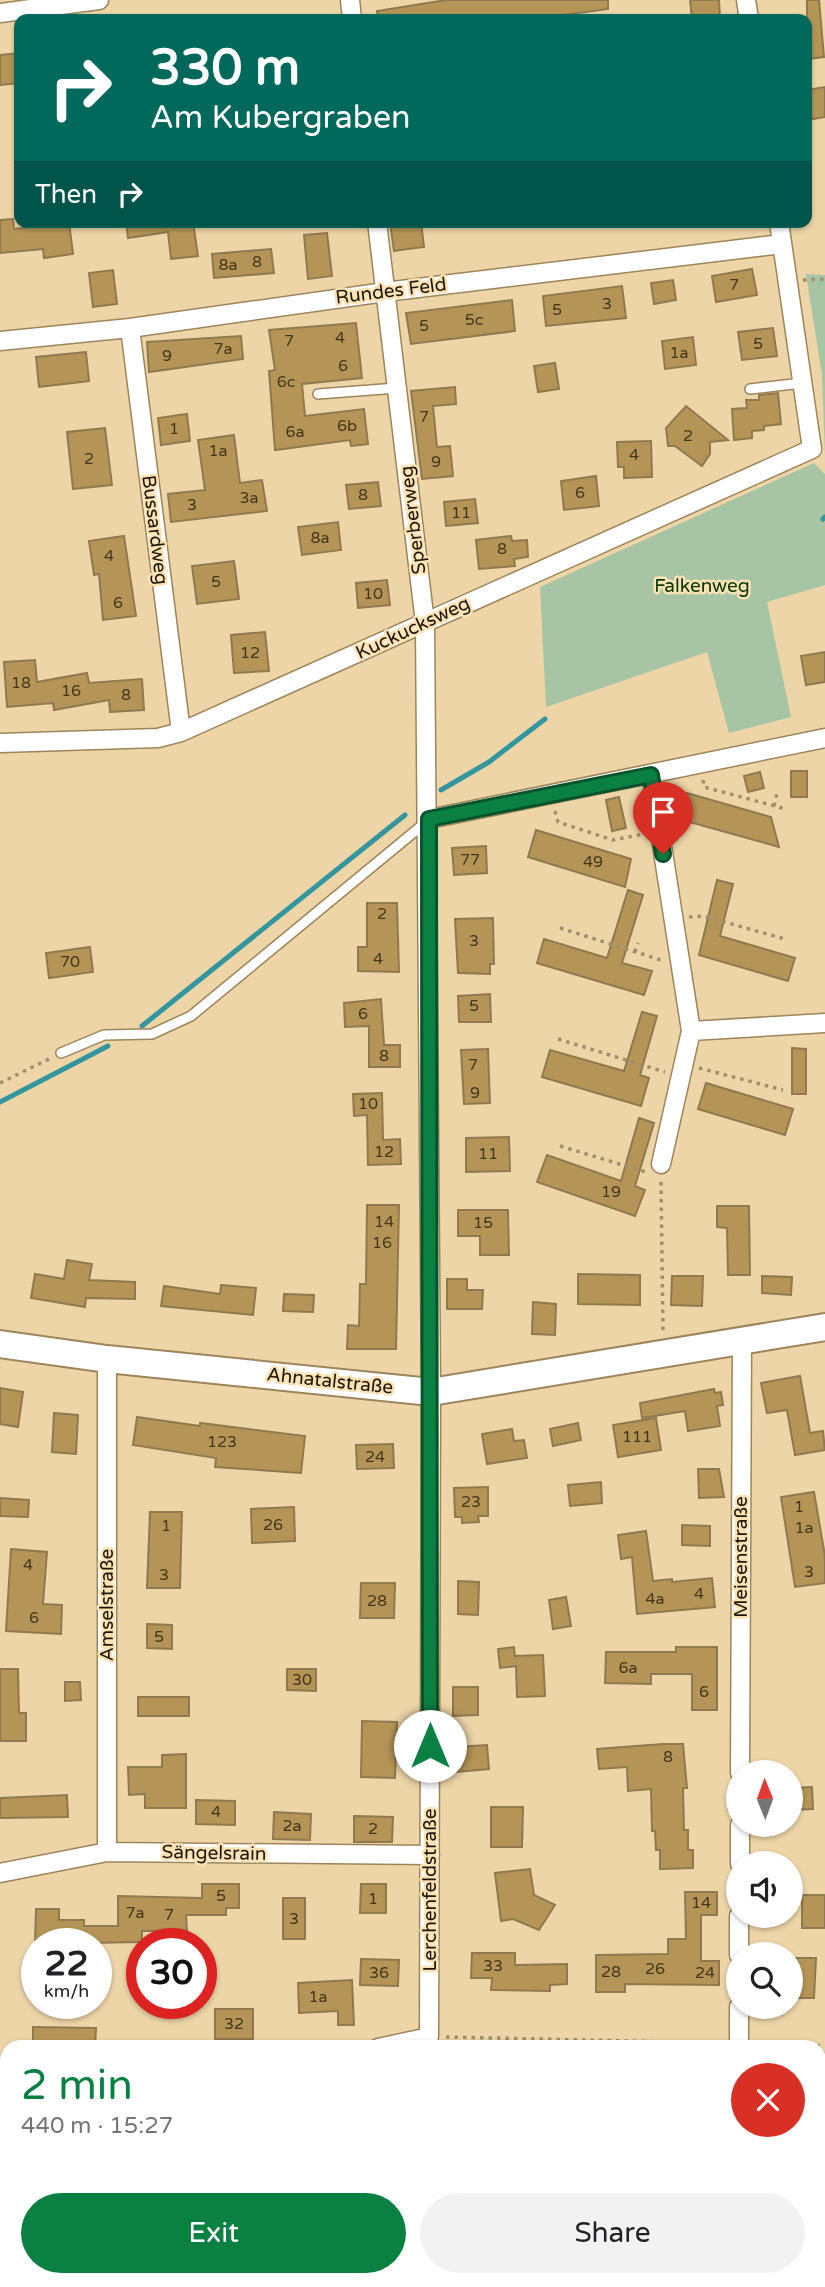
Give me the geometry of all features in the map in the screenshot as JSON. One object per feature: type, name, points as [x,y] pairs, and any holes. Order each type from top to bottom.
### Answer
[{"type":"street","points":[[0,13],[99,0]]},
{"type":"street","name":"Sperberweg","points":[[378,228],[425,623],[429,819]]},
{"type":"street","points":[[780,228],[802,383]]},
{"type":"street","name":"Rundes Feld","points":[[0,341],[130,328],[385,292],[782,244]]},
{"type":"street","name":"Bussardweg","points":[[130,328],[181,732]]},
{"type":"street","name":"Kuckucksweg","points":[[0,743],[158,738],[181,732],[425,623],[519,578],[812,449],[802,383]]},
{"type":"street","points":[[429,819],[825,738]]},
{"type":"street","points":[[651,775],[691,1031],[661,1170]]},
{"type":"street","name":"Lerchenfeldstraße","points":[[429,819],[429,2037]]},
{"type":"street","points":[[691,1031],[825,1023]]},
{"type":"street","name":"Ahnatalstraße","points":[[0,1344],[107,1359],[431,1392],[825,1327]]},
{"type":"street","name":"Meisenstraße","points":[[740,1760],[742,1341]]},
{"type":"street","name":"Amselstraße","points":[[107,1359],[107,1852]]},
{"type":"street","name":"Sängelsrain","points":[[0,1873],[107,1852],[430,1855]]},
{"type":"street","points":[[739,2019],[739,2040]]},
{"type":"street","points":[[415,2040],[429,2037]]},
{"type":"lane","points":[[750,389],[802,383]]},
{"type":"lane","points":[[318,394],[397,388]]},
{"type":"lane","points":[[61,1053],[104,1035],[152,1034],[191,1016],[429,819]]},
{"type":"path","points":[[701,765],[704,786],[786,809]]},
{"type":"path","points":[[774,806],[777,793]]},
{"type":"path","points":[[551,795],[558,822],[613,839],[660,831]]},
{"type":"path","points":[[673,918],[703,916],[785,939]]},
{"type":"path","points":[[560,928],[665,962],[680,961]]},
{"type":"path","points":[[635,952],[638,943]]},
{"type":"path","points":[[558,1039],[682,1070],[781,1090],[780,1083]]},
{"type":"path","points":[[0,1083],[61,1053]]},
{"type":"path","points":[[559,1146],[661,1170],[663,1355]]},
{"type":"path","points":[[429,2037],[584,2040]]},
{"type":"green space","points":[[806,274],[825,275],[825,455],[822,375]]},
{"type":"green space","name":"Falkenweg","points":[[814,463],[825,474],[825,585],[767,602],[791,717],[729,733],[707,652],[546,707],[540,587]]},
{"type":"building","points":[[446,0],[608,0],[608,9],[572,14],[377,14],[377,11]]},
{"type":"building","points":[[690,0],[719,0],[720,14],[691,14]]},
{"type":"building","points":[[807,0],[819,0],[824,57],[812,58],[812,14],[807,14]]},
{"type":"building","points":[[14,54],[14,84],[0,85],[0,55]]},
{"type":"building","points":[[825,87],[825,117],[812,119],[812,89]]},
{"type":"building","points":[[13,219],[14,229],[70,228],[73,254],[44,258],[43,249],[0,253],[0,220]]},
{"type":"building","points":[[127,228],[194,228],[198,256],[171,259],[168,232],[128,238]]},
{"type":"building","points":[[391,228],[422,228],[424,247],[394,251]]},
{"type":"building","points":[[327,233],[332,276],[308,279],[304,235]]},
{"type":"building","points":[[271,249],[274,273],[214,278],[212,254]]},
{"type":"building","points":[[752,269],[757,295],[716,302],[712,276]]},
{"type":"building","points":[[113,270],[117,304],[93,307],[89,273]]},
{"type":"building","points":[[673,280],[676,300],[654,304],[651,283]]},
{"type":"building","points":[[622,286],[626,318],[546,326],[543,296]]},
{"type":"building","points":[[512,300],[515,331],[411,344],[406,313]]},
{"type":"building","points":[[356,323],[362,378],[302,384],[305,416],[364,409],[368,444],[351,446],[350,440],[275,450],[269,371],[275,370],[269,330]]},
{"type":"building","points":[[773,328],[777,356],[742,360],[738,332]]},
{"type":"building","points":[[241,336],[243,359],[149,372],[147,342]]},
{"type":"building","points":[[693,337],[696,365],[665,369],[662,341]]},
{"type":"building","points":[[86,352],[89,381],[39,387],[36,357]]},
{"type":"building","points":[[555,363],[559,389],[538,392],[534,366]]},
{"type":"building","points":[[455,387],[456,404],[433,406],[437,447],[450,446],[453,476],[422,479],[411,391]]},
{"type":"building","points":[[778,393],[781,424],[752,431],[752,438],[734,440],[732,409],[747,408],[746,400],[759,400],[759,395]]},
{"type":"building","points":[[686,406],[728,440],[710,442],[710,454],[702,466],[675,446],[668,446],[666,428]]},
{"type":"building","points":[[187,414],[190,441],[161,445],[158,418]]},
{"type":"building","points":[[105,428],[112,485],[73,489],[67,432]]},
{"type":"building","points":[[234,435],[240,483],[262,480],[267,511],[171,522],[168,494],[205,490],[198,440]]},
{"type":"building","points":[[651,441],[652,477],[624,478],[624,467],[618,467],[617,442]]},
{"type":"building","points":[[596,476],[599,506],[564,510],[561,481]]},
{"type":"building","points":[[378,482],[381,506],[349,509],[346,485]]},
{"type":"building","points":[[475,499],[478,523],[446,526],[444,502]]},
{"type":"building","points":[[338,522],[341,550],[302,555],[298,527]]},
{"type":"building","points":[[124,536],[136,616],[103,620],[99,574],[94,575],[89,541]]},
{"type":"building","points":[[511,536],[512,541],[527,540],[528,557],[514,559],[515,566],[479,569],[476,540]]},
{"type":"building","points":[[234,561],[239,599],[197,604],[192,566]]},
{"type":"building","points":[[387,580],[390,605],[358,608],[356,583]]},
{"type":"building","points":[[265,632],[269,671],[234,673],[231,635]]},
{"type":"building","points":[[825,652],[825,682],[806,685],[801,656]]},
{"type":"building","points":[[35,660],[37,682],[87,673],[89,683],[142,679],[144,710],[110,712],[109,700],[54,710],[53,703],[7,707],[4,662]]},
{"type":"building","points":[[791,771],[807,771],[807,797],[791,797]]},
{"type":"building","points":[[760,772],[764,788],[748,792],[744,776]]},
{"type":"building","points":[[687,793],[771,817],[779,847],[679,819]]},
{"type":"building","points":[[619,797],[626,828],[612,831],[606,800]]},
{"type":"building","points":[[536,830],[631,859],[625,887],[528,857]]},
{"type":"building","points":[[486,846],[487,873],[454,875],[452,848]]},
{"type":"building","points":[[717,880],[733,884],[720,936],[795,958],[788,981],[699,955]]},
{"type":"building","points":[[628,890],[643,895],[622,963],[652,971],[644,995],[537,963],[544,939],[607,958]]},
{"type":"building","points":[[367,903],[397,903],[399,972],[358,971],[358,947],[367,947]]},
{"type":"building","points":[[493,918],[494,964],[490,964],[490,974],[458,973],[455,919]]},
{"type":"building","points":[[90,947],[93,972],[49,978],[46,953]]},
{"type":"building","points":[[490,994],[491,1022],[459,1022],[458,996]]},
{"type":"building","points":[[381,999],[384,1045],[400,1045],[400,1067],[369,1067],[369,1026],[345,1027],[344,1003]]},
{"type":"building","points":[[642,1012],[657,1016],[640,1075],[649,1078],[641,1106],[542,1077],[550,1050],[624,1071]]},
{"type":"building","points":[[792,1048],[806,1049],[806,1094],[792,1094]]},
{"type":"building","points":[[488,1049],[490,1103],[464,1104],[461,1050]]},
{"type":"building","points":[[706,1083],[793,1109],[785,1135],[698,1109]]},
{"type":"building","points":[[382,1093],[383,1140],[400,1139],[401,1164],[368,1165],[367,1115],[354,1116],[353,1094]]},
{"type":"building","points":[[639,1118],[654,1123],[635,1186],[645,1190],[635,1216],[537,1182],[547,1155],[621,1181]]},
{"type":"building","points":[[509,1137],[510,1171],[466,1172],[466,1138]]},
{"type":"building","points":[[367,1205],[399,1205],[396,1349],[347,1349],[348,1325],[359,1326],[360,1284],[366,1284]]},
{"type":"building","points":[[717,1206],[749,1206],[750,1275],[728,1275],[727,1228],[717,1227]]},
{"type":"building","points":[[458,1210],[508,1210],[509,1255],[480,1255],[480,1236],[458,1236]]},
{"type":"building","points":[[67,1260],[92,1264],[89,1280],[135,1282],[135,1299],[86,1298],[85,1307],[31,1298],[35,1274],[64,1279]]},
{"type":"building","points":[[578,1274],[640,1275],[640,1305],[578,1304]]},
{"type":"building","points":[[672,1276],[703,1276],[702,1306],[671,1305]]},
{"type":"building","points":[[762,1276],[792,1277],[791,1295],[762,1293]]},
{"type":"building","points":[[447,1279],[467,1279],[467,1290],[483,1290],[482,1309],[447,1309]]},
{"type":"building","points":[[221,1285],[256,1288],[253,1315],[161,1306],[164,1286],[220,1294]]},
{"type":"building","points":[[284,1294],[314,1295],[313,1312],[283,1311]]},
{"type":"building","points":[[533,1302],[556,1304],[555,1335],[532,1334]]},
{"type":"building","points":[[800,1376],[810,1433],[823,1431],[825,1450],[795,1455],[787,1410],[767,1413],[761,1383]]},
{"type":"building","points":[[0,1388],[23,1392],[18,1427],[0,1424]]},
{"type":"building","points":[[714,1389],[715,1393],[721,1392],[723,1405],[717,1406],[720,1426],[688,1431],[685,1411],[642,1418],[640,1403]]},
{"type":"building","points":[[54,1413],[78,1415],[76,1454],[52,1452]]},
{"type":"building","points":[[137,1417],[305,1436],[301,1473],[215,1467],[216,1458],[133,1445]]},
{"type":"building","points":[[656,1418],[661,1450],[618,1457],[613,1425]]},
{"type":"building","points":[[578,1423],[581,1440],[553,1446],[550,1429]]},
{"type":"building","points":[[512,1429],[514,1441],[524,1440],[527,1458],[487,1464],[482,1434]]},
{"type":"building","points":[[393,1444],[394,1468],[357,1469],[356,1445]]},
{"type":"building","points":[[698,1469],[719,1469],[724,1497],[699,1498]]},
{"type":"building","points":[[601,1482],[602,1503],[570,1506],[568,1485]]},
{"type":"building","points":[[488,1487],[488,1516],[478,1516],[479,1522],[462,1523],[462,1517],[455,1517],[454,1488]]},
{"type":"building","points":[[814,1492],[825,1556],[825,1583],[795,1587],[781,1497]]},
{"type":"building","points":[[0,1498],[29,1500],[28,1517],[0,1516]]},
{"type":"building","points":[[294,1507],[295,1541],[252,1543],[251,1509]]},
{"type":"building","points":[[150,1512],[182,1512],[180,1588],[147,1588]]},
{"type":"building","points":[[682,1525],[710,1526],[710,1546],[682,1545]]},
{"type":"building","points":[[646,1531],[653,1581],[712,1578],[715,1607],[637,1614],[632,1557],[621,1559],[618,1535]]},
{"type":"building","points":[[11,1549],[47,1552],[43,1604],[62,1605],[61,1634],[6,1631]]},
{"type":"building","points":[[458,1581],[479,1582],[478,1615],[458,1614]]},
{"type":"building","points":[[361,1583],[395,1583],[394,1618],[360,1618]]},
{"type":"building","points":[[566,1597],[571,1626],[553,1629],[549,1600]]},
{"type":"building","points":[[147,1624],[172,1625],[172,1649],[147,1648]]},
{"type":"building","points":[[514,1647],[515,1658],[543,1655],[545,1696],[517,1697],[516,1666],[500,1668],[498,1649]]},
{"type":"building","points":[[676,1647],[717,1647],[717,1710],[692,1710],[692,1674],[651,1674],[651,1684],[605,1683],[606,1652],[676,1652]]},
{"type":"building","points":[[0,1669],[18,1669],[19,1713],[26,1713],[26,1741],[0,1741]]},
{"type":"building","points":[[287,1669],[316,1669],[316,1691],[287,1690]]},
{"type":"building","points":[[65,1682],[80,1682],[81,1700],[65,1701]]},
{"type":"building","points":[[453,1687],[478,1687],[478,1715],[453,1716]]},
{"type":"building","points":[[138,1697],[189,1697],[189,1716],[138,1716]]},
{"type":"building","points":[[362,1721],[397,1722],[395,1778],[361,1777]]},
{"type":"building","points":[[683,1744],[687,1788],[683,1788],[684,1830],[688,1830],[688,1850],[693,1850],[693,1868],[660,1869],[660,1850],[656,1850],[655,1831],[652,1831],[651,1789],[628,1791],[627,1767],[599,1769],[597,1749]]},
{"type":"building","points":[[487,1745],[489,1769],[456,1772],[454,1747]]},
{"type":"building","points":[[186,1754],[186,1808],[145,1808],[145,1794],[129,1795],[128,1767],[162,1767],[162,1755]]},
{"type":"building","points":[[803,1787],[812,1787],[813,1809],[803,1809]]},
{"type":"building","points":[[67,1795],[68,1817],[0,1818],[0,1798]]},
{"type":"building","points":[[196,1800],[235,1801],[235,1825],[196,1824]]},
{"type":"building","points":[[491,1807],[523,1807],[522,1847],[491,1847]]},
{"type":"building","points":[[274,1812],[311,1814],[310,1840],[273,1839]]},
{"type":"building","points":[[354,1816],[393,1817],[392,1842],[354,1842]]},
{"type":"building","points":[[530,1869],[534,1895],[555,1905],[539,1930],[513,1919],[501,1921],[495,1873]]},
{"type":"building","points":[[202,1884],[239,1884],[239,1908],[226,1908],[226,1915],[186,1915],[187,1928],[126,1928],[126,1942],[112,1943],[112,1928],[35,1928],[36,1909],[59,1909],[59,1920],[84,1920],[84,1926],[118,1926],[118,1896],[202,1898]]},
{"type":"building","points":[[361,1884],[386,1884],[386,1913],[360,1913]]},
{"type":"building","points":[[685,1892],[717,1892],[717,1915],[701,1915],[701,1961],[719,1961],[719,1985],[625,1984],[625,1992],[596,1992],[596,1955],[668,1954],[668,1939],[686,1939]]},
{"type":"building","points":[[803,1895],[825,1895],[825,1928],[803,1928]]},
{"type":"building","points":[[283,1898],[305,1898],[305,1939],[283,1939]]},
{"type":"building","points":[[472,1953],[515,1953],[515,1965],[567,1964],[567,1984],[550,1985],[550,1991],[491,1990],[492,1978],[471,1978]]},
{"type":"building","points":[[803,1958],[816,1958],[814,1998],[803,1998]]},
{"type":"building","points":[[361,1959],[399,1960],[398,1986],[360,1985]]},
{"type":"building","points":[[352,1980],[354,2025],[338,2025],[338,2011],[299,2013],[298,1983]]},
{"type":"building","points":[[217,2009],[253,2009],[253,2039],[215,2039]]},
{"type":"building","points":[[33,2027],[96,2028],[95,2040],[33,2040]]},
{"type":"waterway","points":[[441,790],[489,762],[545,719]]},
{"type":"waterway","points":[[142,1026],[405,815]]},
{"type":"waterway","points":[[0,1102],[108,1046]]},
{"type":"route","points":[[430,1746],[429,819],[651,775],[663,854]]}]
